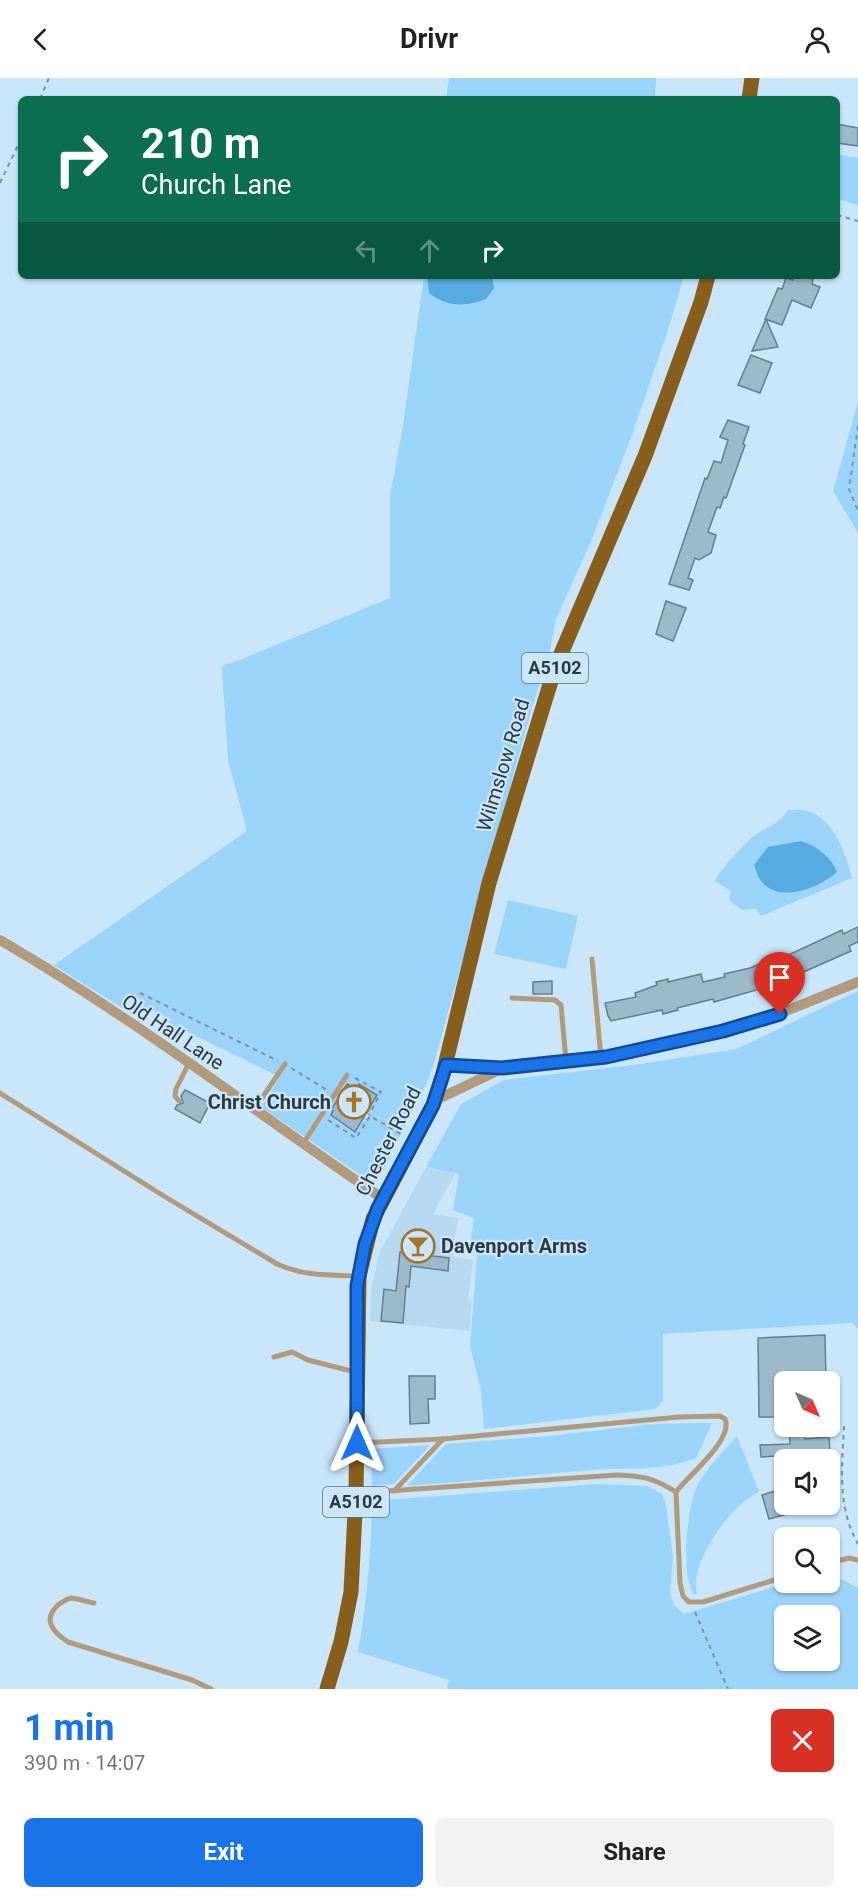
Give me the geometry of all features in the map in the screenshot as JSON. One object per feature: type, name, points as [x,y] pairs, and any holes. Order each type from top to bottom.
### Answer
[{"type":"main road","points":[[749,96],[752,78]]},
{"type":"main road","name":"Wilmslow Road","points":[[444,1070],[489,884],[555,669],[645,456],[707,279]]},
{"type":"main road","name":"Chester Road","points":[[327,1689],[341,1642],[351,1592],[356,1493],[358,1276],[373,1219],[434,1101],[444,1070]]},
{"type":"street","name":"Old Hall Lane","points":[[0,940],[45,967],[189,1063],[376,1194],[384,1196]]},
{"type":"street","points":[[444,1070],[502,1068],[601,1058],[761,1021],[858,982]]},
{"type":"street","points":[[434,1101],[502,1068]]},
{"type":"lane","points":[[592,959],[601,1058]]},
{"type":"lane","points":[[512,998],[555,1000],[561,1005],[566,1061]]},
{"type":"lane","points":[[179,1101],[175,1096],[176,1089],[189,1063]]},
{"type":"lane","points":[[254,1110],[285,1064]]},
{"type":"lane","points":[[303,1144],[347,1075]]},
{"type":"lane","points":[[0,1093],[277,1264],[309,1275],[358,1276]]},
{"type":"lane","points":[[274,1357],[292,1352],[308,1360],[357,1372]]},
{"type":"lane","points":[[357,1443],[443,1439],[679,1417],[720,1416],[728,1424],[720,1442],[676,1492],[680,1583],[683,1596],[689,1602],[703,1602],[774,1580]]},
{"type":"lane","points":[[394,1491],[443,1439]]},
{"type":"lane","points":[[356,1493],[617,1475],[655,1479],[676,1492]]},
{"type":"lane","points":[[840,1560],[849,1557],[858,1560]]},
{"type":"lane","points":[[94,1603],[71,1598],[63,1601],[51,1612],[49,1621],[53,1630],[68,1642],[192,1680],[211,1689]]},
{"type":"path","points":[[41,96],[49,78]]},
{"type":"path","points":[[0,183],[18,145]]},
{"type":"path","points":[[840,216],[858,221]]},
{"type":"path","points":[[858,426],[849,489],[858,511]]},
{"type":"path","points":[[140,993],[285,1064],[335,1094]]},
{"type":"path","points":[[321,1116],[356,1138],[381,1092],[347,1075]]},
{"type":"path","points":[[369,1116],[414,1140]]},
{"type":"path","points":[[844,1426],[841,1482],[845,1510],[858,1544]]},
{"type":"path","points":[[689,1602],[728,1689]]},
{"type":"shaded area","points":[[449,78],[656,78],[655,96],[446,96]]},
{"type":"shaded area","points":[[840,155],[858,158],[858,205],[840,200]]},
{"type":"shaded area","points":[[424,279],[683,279],[632,435],[592,539],[556,619],[549,655],[533,704],[429,1078],[383,1171],[376,1177],[365,1178],[261,1107],[280,1077],[169,1023],[171,1019],[128,998],[122,1008],[54,965],[247,831],[228,760],[222,668],[225,664],[390,598],[390,495],[402,432]],"holes":[[[346,1084],[355,1089],[359,1084],[367,1111],[370,1113],[367,1118],[364,1116],[355,1132],[337,1121],[331,1110]]]},
{"type":"shaded area","points":[[427,279],[492,279],[494,288],[486,299],[464,304],[442,301],[429,293]]},
{"type":"shaded area","points":[[858,402],[858,533],[833,491]]},
{"type":"shaded area","points":[[788,810],[808,811],[825,821],[842,848],[852,878],[761,916],[756,909],[742,910],[729,900],[731,891],[715,881],[727,863],[745,844],[777,822]]},
{"type":"shaded area","points":[[801,841],[823,853],[837,872],[821,883],[800,891],[779,892],[770,889],[758,876],[754,865],[768,847]]},
{"type":"shaded area","points":[[508,900],[578,916],[566,969],[494,954]]},
{"type":"shaded area","points":[[858,991],[858,1329],[852,1323],[663,1334],[663,1401],[655,1409],[484,1429],[481,1390],[470,1346],[477,1256],[470,1246],[474,1218],[453,1210],[459,1174],[426,1167],[461,1104],[504,1080],[641,1064],[736,1049]]},
{"type":"shaded area","name":"Davenport Arms","points":[[426,1167],[455,1174],[433,1214],[458,1218],[452,1257],[473,1260],[468,1300],[472,1301],[469,1331],[370,1321],[371,1290],[379,1254]]},
{"type":"shaded area","points":[[712,1423],[696,1458],[670,1465],[407,1486],[446,1444],[548,1436],[653,1424]]},
{"type":"shaded area","points":[[737,1436],[759,1492],[737,1508],[714,1536],[699,1567],[696,1581],[697,1594],[694,1594],[687,1572],[686,1557],[688,1523],[694,1494],[706,1471]]},
{"type":"shaded area","points":[[430,1445],[394,1484],[372,1486],[371,1449]]},
{"type":"shaded area","points":[[597,1484],[647,1486],[662,1494],[666,1505],[673,1557],[670,1594],[674,1605],[684,1614],[774,1587],[774,1593],[840,1593],[840,1578],[858,1588],[858,1689],[447,1689],[449,1680],[358,1652],[371,1539],[372,1501]]},
{"type":"building","points":[[840,125],[858,128],[858,146],[840,143]]},
{"type":"building","points":[[786,279],[813,279],[812,284],[820,287],[811,308],[792,300],[782,325],[765,319],[778,288],[782,289]]},
{"type":"building","points":[[766,319],[778,347],[752,351]]},
{"type":"building","points":[[751,355],[772,363],[760,393],[738,385]]},
{"type":"building","points":[[728,420],[749,427],[743,444],[745,445],[726,498],[724,497],[720,508],[717,507],[708,532],[716,535],[711,553],[699,560],[695,558],[688,578],[693,580],[689,590],[669,584],[705,478],[707,479],[714,461],[721,463],[728,440],[720,437]]},
{"type":"building","points":[[666,601],[686,608],[673,641],[656,634]]},
{"type":"building","points":[[858,927],[858,942],[849,946],[851,951],[774,985],[714,1002],[713,999],[677,1008],[678,1010],[663,1014],[662,1010],[611,1021],[608,1016],[605,1003],[636,997],[635,993],[657,985],[656,982],[668,979],[668,982],[701,974],[703,982],[725,977],[724,974],[750,968],[768,960],[769,964],[842,930],[843,934]]},
{"type":"building","points":[[552,981],[552,994],[533,994],[533,982]]},
{"type":"building","name":"Christ Church","points":[[347,1084],[355,1089],[359,1084],[377,1095],[355,1132],[331,1115],[333,1111],[331,1110]]},
{"type":"building","points":[[185,1090],[210,1103],[200,1123],[175,1109],[177,1105],[183,1103],[181,1096]]},
{"type":"building","points":[[400,1252],[449,1258],[448,1271],[411,1266],[409,1287],[406,1286],[403,1323],[381,1321],[384,1289],[396,1291]]},
{"type":"building","points":[[825,1335],[826,1371],[774,1371],[774,1417],[759,1417],[758,1338]]},
{"type":"building","points":[[409,1376],[435,1376],[435,1399],[428,1399],[429,1423],[410,1424]]},
{"type":"building","points":[[790,1437],[805,1437],[805,1439],[829,1437],[830,1449],[774,1449],[774,1456],[761,1457],[760,1445],[790,1444]]},
{"type":"building","points":[[774,1491],[774,1515],[783,1515],[769,1519],[762,1495]]},
{"type":"place","name":"Christ Church","points":[[354,1102]]},
{"type":"place","name":"Davenport Arms","points":[[418,1246]]},
{"type":"route","points":[[357,1443],[357,1286],[365,1244],[378,1208],[433,1105],[446,1065],[502,1068],[606,1057],[723,1031],[780,1014]]}]
